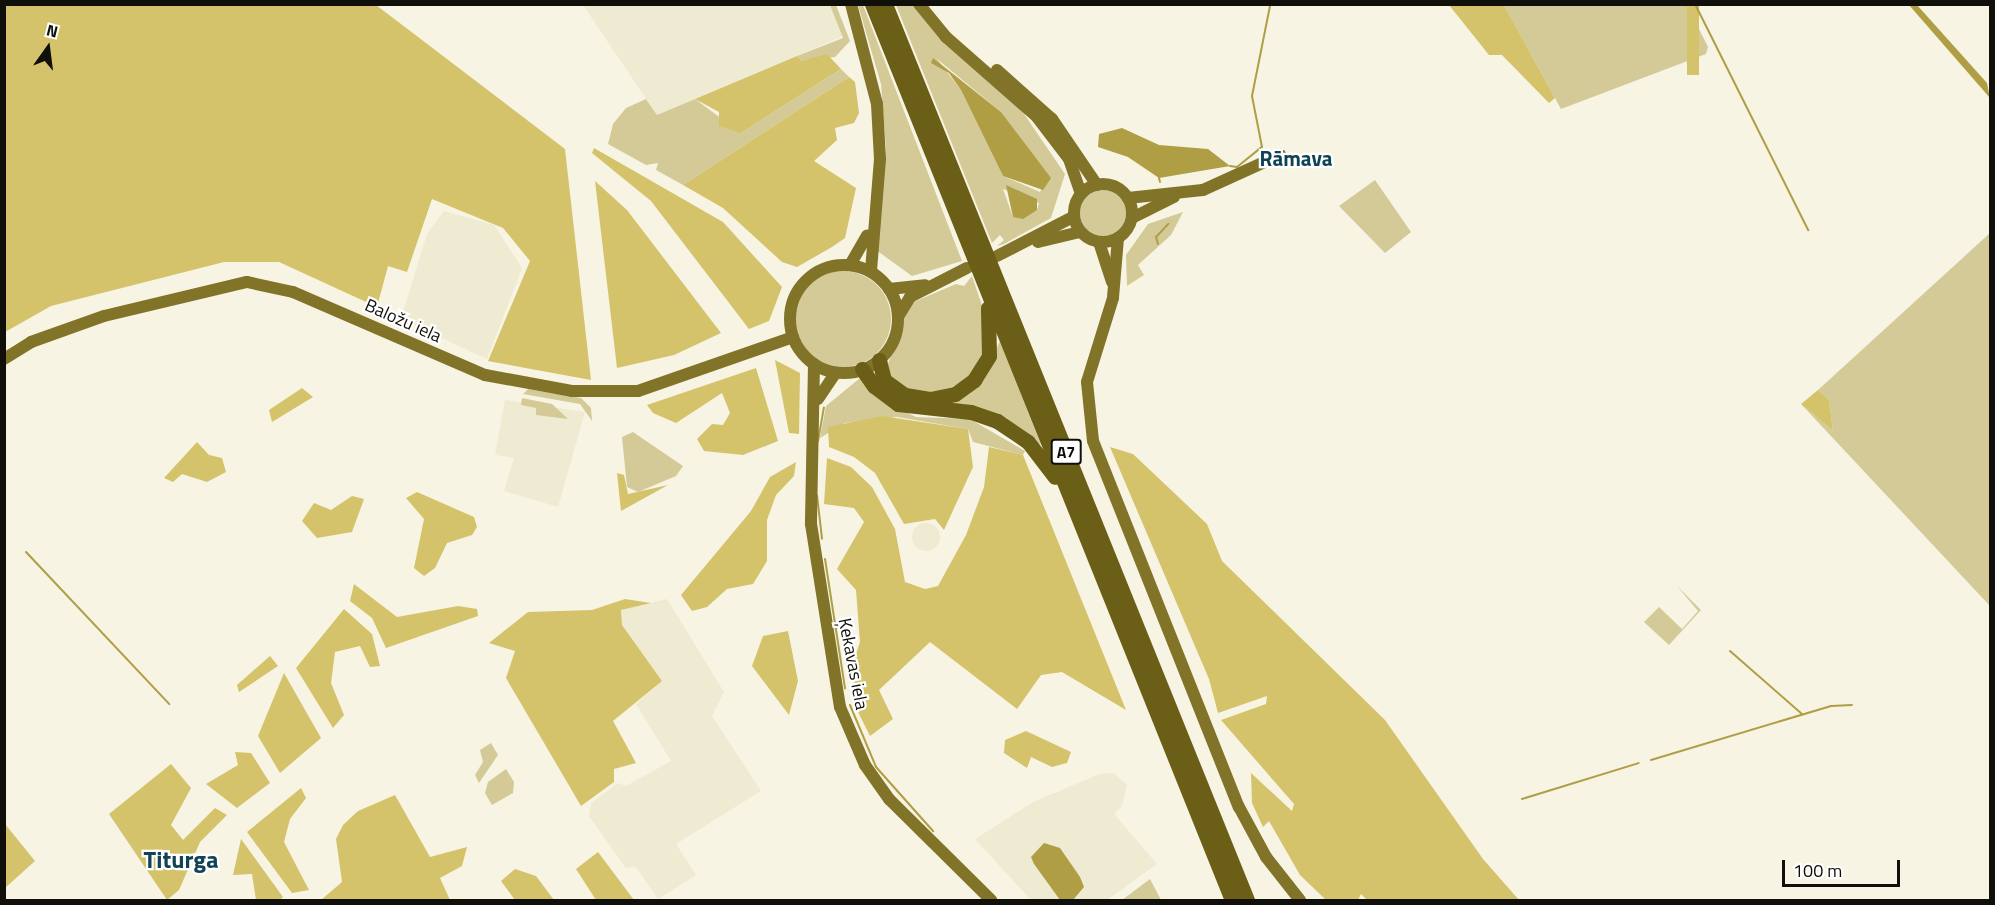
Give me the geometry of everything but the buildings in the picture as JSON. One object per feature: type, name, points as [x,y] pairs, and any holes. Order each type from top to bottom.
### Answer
[{"type":"highway","name":"A7","points":[[872,4],[1232,900]]},
{"type":"highway","name":"A7","points":[[885,4],[1247,900]]},
{"type":"highway","points":[[879,360],[884,380],[913,398],[938,399],[967,387],[989,356],[988,291]]},
{"type":"highway","points":[[862,369],[874,386],[898,404],[971,412],[1015,431],[1046,461],[1072,498]]},
{"type":"main road","points":[[851,4],[877,105],[871,272]]},
{"type":"main road","points":[[919,4],[937,28],[1039,105],[1097,185]]},
{"type":"main road","points":[[970,55],[1055,138],[1076,172],[1081,194],[1073,217],[1030,242],[997,256]]},
{"type":"main road","points":[[1280,155],[1225,183],[1178,196],[1132,218],[1118,238],[1114,288],[1089,369],[1087,416],[1093,441],[1239,807],[1266,857],[1300,900]]},
{"type":"main road","points":[[1081,194],[1097,185],[1114,187],[1128,198],[1178,196]]},
{"type":"main road","points":[[1128,198],[1132,218]]},
{"type":"main road","points":[[1073,217],[1080,232],[1099,242],[1118,238]]},
{"type":"main road","points":[[850,265],[873,225]]},
{"type":"main road","points":[[1030,242],[1080,232]]},
{"type":"main road","points":[[1099,242],[1114,288]]},
{"type":"main road","points":[[898,317],[889,289],[871,272],[850,265],[828,267],[806,280],[792,305],[793,337],[814,364],[836,372],[862,369],[879,360],[892,343],[898,317],[909,297],[967,268]]},
{"type":"main road","name":"Baložu iela","points":[[4,359],[31,342],[104,316],[247,282],[293,291],[485,375],[572,391],[638,392],[793,337]]},
{"type":"main road","points":[[889,289],[935,283]]},
{"type":"main road","points":[[814,364],[817,400]]},
{"type":"main road","points":[[817,400],[836,372]]},
{"type":"main road","name":"Ķekavas iela","points":[[817,400],[809,449],[812,525],[837,694],[851,738],[889,799],[991,900]]},
{"type":"shaded area","points":[[5,4],[376,5],[565,149],[591,380],[488,361],[530,261],[503,228],[432,199],[407,272],[388,266],[377,307],[279,262],[224,262],[51,306],[5,332]]},
{"type":"shaded area","points":[[583,5],[833,5],[846,35],[657,115]]},
{"type":"shaded area","points":[[830,5],[836,5],[850,41],[835,57],[802,61],[797,56],[843,38]]},
{"type":"shaded area","points":[[858,5],[863,5],[962,261],[912,276],[876,250],[886,149],[881,84]]},
{"type":"shaded area","points":[[896,5],[912,5],[1020,108],[1065,174],[1051,218],[1004,244],[997,246],[1004,240],[1000,235],[992,243]],"holes":[[[937,59],[1001,112],[1046,175],[1040,192],[1003,176],[961,90]],[[1003,189],[1039,203],[1037,210],[1013,217]]]},
{"type":"shaded area","points":[[1449,5],[1504,5],[1555,98],[1549,103],[1502,55],[1489,55]]},
{"type":"shaded area","points":[[1504,5],[1687,5],[1708,47],[1706,54],[1561,109]]},
{"type":"shaded area","points":[[1687,5],[1699,5],[1699,75],[1687,75]]},
{"type":"shaded area","points":[[1909,5],[1917,5],[1987,83],[1990,98]]},
{"type":"shaded area","points":[[827,54],[841,69],[741,133],[719,126],[719,112],[695,99],[797,56],[802,61]]},
{"type":"shaded area","points":[[933,58],[1001,112],[1051,178],[1043,190],[1003,176],[961,90],[949,73],[931,63]]},
{"type":"shaded area","points":[[841,69],[849,77],[683,185],[656,170],[658,163],[646,165],[608,144],[613,124],[626,108],[646,99],[657,115],[695,99],[741,133]]},
{"type":"shaded area","points":[[849,77],[855,82],[859,113],[854,123],[835,128],[837,140],[814,161],[856,188],[845,238],[832,247],[797,267],[782,262],[723,208],[683,185]]},
{"type":"shaded area","points":[[1122,128],[1159,145],[1208,149],[1230,166],[1159,178],[1128,157],[1098,147],[1099,134]]},
{"type":"shaded area","points":[[594,148],[723,222],[782,287],[769,321],[749,329],[651,201],[592,153]]},
{"type":"shaded area","points":[[1375,180],[1411,232],[1385,253],[1339,206]]},
{"type":"shaded area","points":[[595,181],[627,210],[721,333],[674,355],[617,368]]},
{"type":"shaded area","points":[[1006,185],[1037,199],[1037,210],[1023,219],[1013,217]]},
{"type":"shaded area","points":[[1103,190],[1119,197],[1126,213],[1119,229],[1103,236],[1087,229],[1080,213],[1087,197]]},
{"type":"shaded area","points":[[444,211],[494,225],[522,268],[487,359],[401,319],[427,234]]},
{"type":"shaded area","points":[[1183,212],[1171,235],[1138,265],[1144,275],[1127,286],[1126,255],[1148,224]]},
{"type":"shaded area","points":[[1990,233],[1990,606],[1801,404],[1833,431],[1829,400],[1818,390]]},
{"type":"shaded area","points":[[843,271],[861,275],[877,285],[887,301],[891,319],[887,337],[877,353],[861,363],[843,367],[825,363],[809,353],[799,337],[795,319],[799,301],[809,285],[825,275]]},
{"type":"shaded area","points":[[972,276],[986,317],[987,344],[969,378],[941,393],[909,390],[890,377],[888,364],[909,304],[956,284],[964,286]]},
{"type":"shaded area","points":[[1000,341],[1041,445],[952,403],[979,385]]},
{"type":"shaded area","points":[[775,360],[800,373],[799,434],[789,433]]},
{"type":"shaded area","points":[[756,368],[778,441],[743,455],[704,451],[697,439],[712,424],[723,425],[730,413],[722,393],[676,423],[653,413],[647,405]]},
{"type":"shaded area","points":[[860,378],[889,404],[916,417],[970,419],[1025,451],[1023,455],[973,442],[968,429],[897,417],[845,423],[820,438],[826,406]]},
{"type":"shaded area","points":[[302,388],[313,397],[272,422],[269,410]]},
{"type":"shaded area","points":[[528,389],[581,398],[591,408],[592,421],[580,404],[523,394]]},
{"type":"shaded area","points":[[1818,390],[1829,400],[1833,431],[1801,404]]},
{"type":"shaded area","points":[[522,398],[552,404],[568,419],[536,415],[536,408],[521,405]]},
{"type":"shaded area","points":[[505,400],[585,412],[558,507],[504,491],[514,458],[495,455]]},
{"type":"shaded area","points":[[882,416],[968,429],[973,467],[944,530],[935,519],[904,524],[875,473],[854,457],[829,447],[828,427]]},
{"type":"shaded area","points":[[633,432],[683,466],[676,476],[638,492],[627,487],[622,437]]},
{"type":"shaded area","points":[[197,442],[209,455],[222,458],[226,472],[207,482],[182,474],[173,482],[164,478]]},
{"type":"shaded area","points":[[989,447],[1023,455],[1126,710],[1062,672],[1041,675],[1017,709],[930,642],[879,690],[893,719],[870,736],[855,706],[854,660],[860,642],[856,590],[837,569],[864,522],[854,508],[824,504],[827,458],[851,467],[872,487],[895,529],[905,582],[925,589],[938,586],[966,535],[984,487]]},
{"type":"shaded area","points":[[1110,447],[1133,454],[1207,524],[1222,561],[1385,720],[1483,859],[1519,900],[1367,900],[1361,894],[1358,900],[1326,900],[1300,875],[1269,821],[1263,827],[1252,803],[1251,773],[1292,811],[1294,804],[1221,720],[1266,704],[1267,696],[1218,713],[1209,679]]},
{"type":"shaded area","points":[[796,462],[794,476],[776,495],[767,520],[767,561],[753,584],[727,589],[707,607],[692,611],[681,595],[751,511],[770,477]]},
{"type":"shaded area","points":[[617,473],[624,475],[628,494],[668,485],[621,511]]},
{"type":"shaded area","points":[[417,492],[474,517],[477,527],[472,535],[447,543],[435,568],[424,576],[414,568],[424,519],[406,498]]},
{"type":"shaded area","points":[[352,496],[364,499],[352,532],[317,538],[302,521],[314,503],[331,510]]},
{"type":"shaded area","points":[[926,523],[936,527],[940,537],[936,547],[926,551],[916,547],[912,537],[916,527]]},
{"type":"shaded area","points":[[354,584],[397,617],[458,606],[477,609],[478,616],[386,648],[372,618],[350,601]]},
{"type":"shaded area","points":[[1676,585],[1701,610],[1669,645],[1644,622],[1659,607],[1682,629],[1698,611]]},
{"type":"shaded area","points":[[625,599],[651,603],[621,610],[622,625],[662,681],[613,721],[636,763],[614,769],[614,782],[581,806],[506,678],[515,651],[489,643],[528,612],[592,610]]},
{"type":"shaded area","points":[[667,599],[724,692],[712,716],[761,791],[676,844],[696,875],[658,899],[636,867],[626,868],[589,816],[591,803],[618,783],[626,786],[671,761],[636,704],[662,681],[622,625],[621,610]]},
{"type":"shaded area","points":[[344,609],[372,634],[380,666],[370,667],[360,646],[335,652],[331,683],[344,715],[333,728],[296,668]]},
{"type":"shaded area","points":[[788,631],[798,681],[789,715],[752,666],[763,636]]},
{"type":"shaded area","points":[[270,656],[278,666],[239,692],[237,685]]},
{"type":"shaded area","points":[[284,673],[321,738],[280,773],[258,736]]},
{"type":"shaded area","points":[[1026,731],[1071,752],[1067,763],[1052,767],[1031,757],[1027,768],[1004,753],[1005,740]]},
{"type":"shaded area","points":[[491,743],[498,755],[479,783],[475,775],[483,762],[480,750]]},
{"type":"shaded area","points":[[235,752],[251,753],[270,783],[237,808],[206,784],[238,765]]},
{"type":"shaded area","points":[[171,764],[191,788],[171,825],[183,840],[215,808],[227,815],[200,842],[179,890],[167,900],[109,814]]},
{"type":"shaded area","points":[[506,769],[514,782],[513,793],[492,805],[485,793],[488,782]]},
{"type":"shaded area","points":[[1114,773],[1127,785],[1122,806],[1114,814],[1157,864],[1107,900],[1031,900],[975,839],[1035,801],[1100,774]]},
{"type":"shaded area","points":[[301,788],[306,798],[290,819],[284,842],[309,890],[292,893],[247,832]]},
{"type":"shaded area","points":[[395,795],[430,857],[467,847],[462,866],[440,878],[450,900],[321,900],[342,882],[336,839],[343,825],[358,811]]},
{"type":"shaded area","points":[[4,824],[35,861],[5,888]]},
{"type":"shaded area","points":[[241,839],[283,897],[280,900],[256,900],[252,874],[233,875]]},
{"type":"shaded area","points":[[1044,843],[1060,848],[1080,877],[1084,887],[1073,900],[1060,900],[1034,864],[1031,857]]},
{"type":"shaded area","points":[[598,852],[634,900],[596,900],[576,869]]},
{"type":"shaded area","points":[[515,869],[536,876],[554,900],[515,900],[501,881]]},
{"type":"shaded area","points":[[1150,879],[1161,900],[1122,900]]},
{"type":"waterway","points":[[1695,4],[1808,230]]},
{"type":"waterway","points":[[1230,166],[1237,167],[1262,147],[1252,96],[1270,6]]},
{"type":"waterway","points":[[1159,178],[1160,182]]},
{"type":"waterway","points":[[1158,244],[1156,237],[1168,224]]},
{"type":"waterway","points":[[818,441],[824,408]]},
{"type":"waterway","points":[[817,495],[822,539]]},
{"type":"waterway","points":[[26,552],[169,704]]},
{"type":"waterway","points":[[825,559],[845,688]]},
{"type":"waterway","points":[[1730,651],[1802,714]]},
{"type":"waterway","points":[[850,705],[876,767],[933,831]]},
{"type":"waterway","points":[[1651,760],[1831,706],[1852,705]]},
{"type":"waterway","points":[[1522,799],[1639,763]]},
{"type":"district","name":"Rāmava","points":[[1296,158]]},
{"type":"district","name":"Titurga","points":[[181,860]]}]
